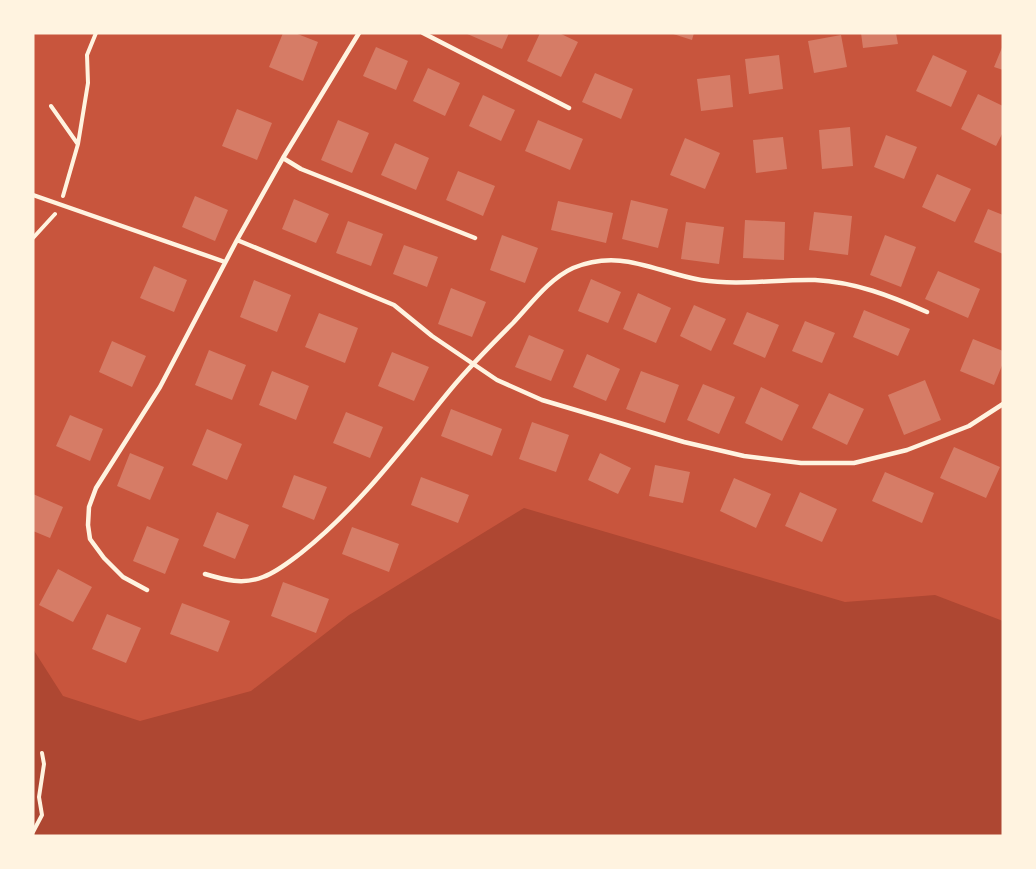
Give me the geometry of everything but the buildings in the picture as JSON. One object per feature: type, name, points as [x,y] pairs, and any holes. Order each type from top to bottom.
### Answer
[{"type":"lane","points":[[147,590],[123,577],[104,558],[90,539],[89,507],[96,488],[160,387],[225,262],[283,158],[359,33]]},
{"type":"lane","points":[[423,33],[569,108]]},
{"type":"lane","points":[[283,158],[301,169],[475,238]]},
{"type":"lane","points":[[33,195],[225,262]]},
{"type":"lane","points":[[237,240],[394,305],[432,336],[496,380],[553,403],[684,442],[744,456],[801,463],[854,463],[907,450],[969,426],[1003,404]]},
{"type":"lane","points":[[205,574],[227,581],[244,582],[263,577],[285,565],[317,540],[384,472],[474,364],[549,285],[573,269],[605,260],[626,260],[702,280],[744,284],[777,280],[817,280],[883,293],[927,312]]},
{"type":"path","points":[[33,237],[61,205],[78,144],[88,83],[87,55],[96,33]]},
{"type":"path","points":[[51,106],[78,144]]},
{"type":"path","points":[[33,832],[42,815],[39,797],[44,764],[42,753]]},
{"type":"shaded area","points":[[524,508],[845,602],[935,595],[1003,621],[1003,836],[33,836],[33,649],[63,696],[140,721],[251,691],[349,615]]}]
